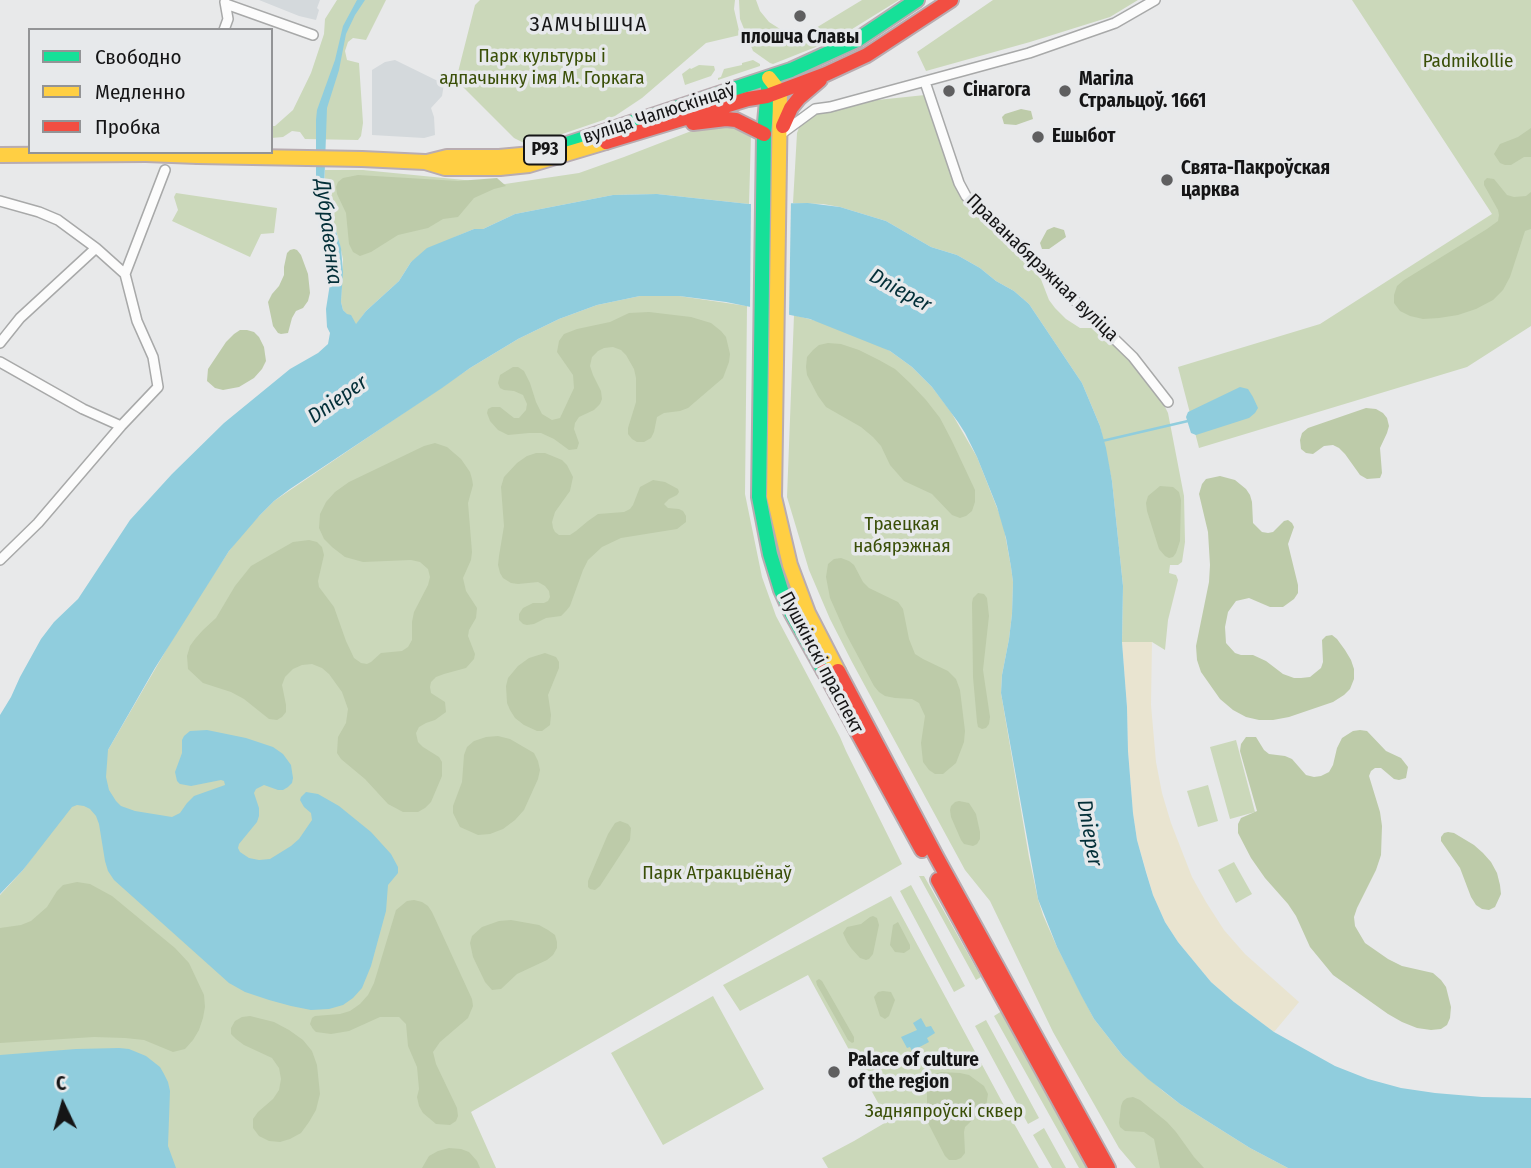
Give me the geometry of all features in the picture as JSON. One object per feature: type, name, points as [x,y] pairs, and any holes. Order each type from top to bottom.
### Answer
[{"type":"main road","name":"Р93","points":[[769,78],[857,40],[917,0]]},
{"type":"main road","name":"Р93","points":[[774,94],[826,75],[867,55],[951,0]]},
{"type":"main road","name":"Пушкінскі праспект","points":[[772,135],[799,98],[826,75]]},
{"type":"main road","name":"Пушкінскі праспект","points":[[769,78],[774,94],[767,497],[774,570],[791,612],[1096,1168]]},
{"type":"main road","name":"вуліца Чалюскінцаў","points":[[425,162],[447,157],[499,158],[527,155],[769,78]]},
{"type":"main road","name":"вуліца Чалюскінцаў","points":[[0,155],[362,159],[425,162],[444,168],[500,168],[529,165],[748,99],[774,94]]},
{"type":"main road","points":[[631,135],[726,119],[736,120],[772,135]]},
{"type":"main road","name":"Пушкінскі праспект","points":[[767,497],[808,613],[937,858],[1108,1168]]},
{"type":"street","points":[[772,135],[815,109],[1029,53],[1115,23],[1155,0]]},
{"type":"street","points":[[225,2],[228,19],[225,28]]},
{"type":"street","points":[[225,2],[313,35]]},
{"type":"street","name":"Праванабярэжная вуліца","points":[[925,82],[959,183],[966,196],[1133,357],[1168,402]]},
{"type":"street","points":[[809,91],[809,101],[815,109]]},
{"type":"street","points":[[125,274],[165,170]]},
{"type":"street","points":[[0,201],[58,220],[125,274],[137,321],[153,357],[158,387],[38,523],[0,560]]},
{"type":"street","points":[[0,343],[20,318],[96,248]]},
{"type":"street","points":[[0,362],[83,410],[121,426]]},
{"type":"shaded area","points":[[259,0],[320,0],[316,20]]},
{"type":"shaded area","points":[[395,60],[444,84],[442,96],[431,108],[435,135],[424,138],[372,135],[372,70],[385,62]]},
{"type":"green space","points":[[337,0],[386,0],[366,40],[353,38],[348,42],[345,51],[347,60],[359,63],[363,123],[361,136],[358,140],[305,139],[300,132],[292,131],[283,137],[273,138],[273,126],[293,110],[311,73],[324,34],[325,19]]},
{"type":"green space","name":"Парк культуры і адпачынку імя М. Горкага","points":[[480,0],[735,0],[734,9],[740,35],[706,43],[642,98],[615,116],[536,143],[524,143],[514,138],[456,80],[475,5]]},
{"type":"green space","points":[[739,0],[756,0],[760,11],[769,22],[788,32],[801,32],[811,31],[862,0],[899,0],[836,39],[773,64],[753,51],[740,19]]},
{"type":"green space","points":[[993,0],[1138,0],[1110,17],[926,71],[917,52]]},
{"type":"green space","name":"Padmikollie","points":[[1352,0],[1531,0],[1531,326],[1467,367],[1199,448],[1178,367],[1320,324],[1492,214]]},
{"type":"green space","points":[[753,60],[760,66],[718,80],[724,69]]},
{"type":"green space","points":[[699,65],[714,66],[715,70],[711,76],[685,85],[682,74]]},
{"type":"green space","points":[[925,95],[955,181],[975,211],[1037,269],[1049,300],[1066,319],[1080,328],[1092,328],[1102,332],[1142,371],[1168,413],[1184,496],[1185,542],[1182,562],[1170,565],[1169,573],[1176,575],[1178,580],[1168,620],[1165,650],[1152,642],[1122,642],[1123,586],[1112,481],[1100,426],[1082,383],[1029,304],[980,268],[957,255],[931,247],[886,221],[840,207],[793,203],[797,133],[800,125],[811,114],[858,102]]},
{"type":"green space","points":[[1021,109],[1031,111],[1033,119],[1016,125],[1004,124],[1002,117],[1005,114]]},
{"type":"green space","points":[[728,120],[751,135],[749,204],[657,194],[613,195],[515,214],[483,229],[474,229],[455,237],[411,262],[399,281],[366,311],[356,325],[343,310],[343,259],[324,191],[325,170],[363,170],[505,184],[579,173],[712,123]]},
{"type":"green space","points":[[1531,128],[1531,157],[1524,157],[1511,165],[1500,163],[1494,154],[1500,144]]},
{"type":"green space","points":[[358,175],[458,181],[497,178],[506,186],[474,198],[458,217],[443,219],[428,228],[398,235],[360,256],[353,252],[349,244],[346,213],[336,187],[343,178]]},
{"type":"green space","points":[[1487,178],[1494,179],[1507,195],[1526,196],[1531,192],[1531,229],[1525,231],[1503,290],[1493,300],[1458,315],[1423,319],[1400,311],[1394,303],[1397,286],[1498,221],[1498,210],[1484,185]]},
{"type":"green space","points":[[176,193],[277,208],[274,233],[261,234],[250,257],[172,221],[178,210],[174,197]]},
{"type":"green space","points":[[1054,227],[1064,230],[1066,237],[1049,249],[1042,249],[1040,243],[1047,230]]},
{"type":"green space","points":[[294,249],[301,255],[308,274],[310,293],[303,308],[296,311],[292,318],[288,333],[281,334],[273,326],[268,302],[284,275],[287,253]]},
{"type":"green space","name":"Парк Атракцыёнаў","points":[[640,296],[679,296],[747,306],[745,494],[762,577],[776,616],[840,737],[902,864],[471,1112],[496,1168],[0,1168],[0,895],[23,870],[108,750],[183,621],[229,551],[244,531],[274,501],[470,368],[518,339],[559,319],[597,305]]},
{"type":"green space","points":[[649,312],[691,317],[711,323],[726,337],[730,354],[723,378],[688,408],[657,417],[651,438],[637,442],[628,434],[636,402],[636,378],[626,355],[613,347],[604,348],[592,357],[590,366],[602,399],[594,410],[579,417],[575,423],[574,429],[579,443],[577,449],[569,450],[541,433],[508,435],[498,430],[490,421],[487,413],[492,407],[500,407],[514,418],[519,418],[526,410],[527,404],[523,395],[504,390],[498,383],[500,375],[513,367],[524,371],[542,414],[552,420],[560,418],[574,388],[573,375],[557,352],[559,341],[564,334],[610,322],[629,313]]},
{"type":"green space","name":"Траецкая набярэжная","points":[[794,315],[824,323],[877,344],[912,367],[951,412],[977,457],[1003,523],[1013,582],[1012,614],[1001,693],[1029,857],[1043,915],[1094,1019],[1123,1056],[1163,1091],[1250,1148],[1288,1168],[1136,1168],[1119,1148],[1053,1032],[990,901],[965,870],[852,662],[809,570],[787,497]]},
{"type":"green space","points":[[240,330],[254,332],[259,337],[266,361],[254,378],[239,387],[223,390],[215,388],[207,381],[208,369],[226,342]]},
{"type":"green space","points":[[828,343],[859,350],[895,369],[926,400],[940,418],[975,490],[972,511],[966,516],[960,518],[952,515],[932,494],[904,481],[890,465],[881,446],[873,437],[826,407],[807,375],[806,367],[807,357],[813,350]]},
{"type":"green space","points":[[1366,408],[1383,413],[1389,426],[1380,448],[1380,478],[1367,479],[1360,475],[1345,454],[1333,445],[1324,446],[1313,454],[1301,449],[1302,433],[1308,428]]},
{"type":"green space","points":[[435,443],[447,447],[461,459],[472,479],[468,503],[472,552],[463,578],[466,591],[477,608],[476,618],[468,636],[475,654],[466,668],[436,677],[431,682],[431,693],[445,702],[446,712],[419,727],[416,733],[418,742],[439,757],[442,762],[442,776],[431,802],[425,808],[418,812],[403,812],[388,804],[337,753],[338,737],[346,723],[348,709],[342,692],[322,668],[312,664],[302,665],[285,677],[282,685],[286,712],[277,720],[269,719],[231,692],[203,683],[188,669],[187,656],[190,646],[216,618],[235,586],[251,566],[293,542],[309,540],[322,547],[324,555],[319,587],[334,607],[354,658],[367,664],[381,653],[402,651],[408,647],[412,640],[414,612],[428,585],[428,569],[420,562],[411,560],[363,562],[345,557],[324,539],[319,528],[320,514],[335,492],[349,482]]},
{"type":"green space","points":[[536,453],[545,453],[562,460],[573,477],[570,491],[555,512],[552,522],[559,535],[570,535],[598,514],[630,509],[640,487],[653,480],[665,482],[678,489],[677,495],[664,504],[668,508],[683,511],[686,522],[677,529],[621,538],[602,547],[588,560],[566,611],[561,616],[527,625],[519,620],[519,614],[523,608],[533,603],[548,601],[549,591],[538,582],[511,583],[500,573],[498,565],[504,526],[501,487],[504,477],[517,463]]},
{"type":"green space","points":[[1220,476],[1235,480],[1246,489],[1252,502],[1253,523],[1262,532],[1273,532],[1284,521],[1292,523],[1294,527],[1288,544],[1298,585],[1298,593],[1294,599],[1283,607],[1270,607],[1249,598],[1236,601],[1228,612],[1226,643],[1235,653],[1253,655],[1283,674],[1301,678],[1310,677],[1321,668],[1322,640],[1332,635],[1345,650],[1354,669],[1350,689],[1333,702],[1289,717],[1259,720],[1233,710],[1220,699],[1201,672],[1196,646],[1210,565],[1208,532],[1199,494],[1206,479]]},
{"type":"green space","points":[[1160,486],[1173,487],[1179,492],[1181,500],[1180,541],[1176,553],[1169,558],[1159,549],[1146,503],[1148,496]]},
{"type":"green space","points":[[841,558],[854,565],[869,588],[898,602],[903,609],[915,654],[948,671],[956,679],[960,690],[964,742],[956,763],[943,774],[935,774],[923,762],[921,743],[925,716],[919,703],[912,699],[885,696],[879,692],[846,634],[830,598],[826,577],[828,564]]},
{"type":"green space","points":[[978,593],[987,598],[989,616],[983,670],[990,717],[989,724],[982,729],[977,722],[973,677],[972,603]]},
{"type":"green space","points":[[545,653],[556,657],[559,668],[548,695],[550,725],[537,731],[515,718],[507,703],[506,686],[508,678],[518,666],[529,658]]},
{"type":"green space","points":[[1360,730],[1367,731],[1386,751],[1401,758],[1408,767],[1406,778],[1399,780],[1381,768],[1375,768],[1369,776],[1380,812],[1381,855],[1357,908],[1355,926],[1365,943],[1388,959],[1402,966],[1433,973],[1441,980],[1446,987],[1451,1007],[1447,1025],[1441,1029],[1417,1028],[1402,1022],[1333,975],[1310,947],[1296,916],[1251,858],[1238,833],[1241,818],[1257,811],[1240,751],[1246,737],[1256,737],[1269,754],[1292,759],[1306,775],[1314,777],[1329,772],[1342,738]]},
{"type":"green space","points":[[498,736],[510,739],[534,753],[540,770],[524,810],[515,820],[503,829],[478,835],[460,827],[453,813],[453,806],[462,782],[467,747],[474,741]]},
{"type":"green space","points":[[1236,740],[1255,812],[1230,819],[1210,747]]},
{"type":"green space","points":[[1208,785],[1218,821],[1198,827],[1187,791]]},
{"type":"green space","points":[[959,801],[969,803],[976,814],[980,839],[973,846],[964,844],[951,817],[951,806]]},
{"type":"green space","points":[[620,821],[631,828],[630,840],[600,886],[595,890],[590,889],[588,881],[608,834],[615,823]]},
{"type":"green space","points":[[1448,832],[1474,845],[1491,862],[1497,873],[1501,894],[1495,907],[1489,910],[1476,905],[1460,868],[1441,841],[1444,833]]},
{"type":"green space","points":[[1234,862],[1252,894],[1236,903],[1218,870]]},
{"type":"green space","points":[[919,876],[924,876],[981,977],[976,980]]},
{"type":"green space","points":[[77,882],[90,884],[112,896],[175,948],[189,963],[204,995],[205,1007],[199,1030],[185,1049],[173,1052],[144,1040],[125,1038],[94,1037],[0,1043],[0,928],[31,921],[47,907],[63,885]]},
{"type":"green space","points":[[911,885],[965,986],[954,992],[900,891]]},
{"type":"green space","name":"Задняпроўскі сквер","points":[[891,896],[1039,1168],[828,1168],[822,1158],[888,1121],[808,975],[740,1011],[723,985]]},
{"type":"green space","points":[[414,900],[428,906],[432,912],[472,999],[473,1006],[468,1018],[440,1042],[433,1052],[457,1108],[456,1121],[450,1125],[436,1124],[419,1106],[417,1067],[408,1046],[406,1024],[399,1017],[380,1017],[349,1031],[331,1034],[316,1032],[310,1024],[315,1016],[350,1011],[368,995],[396,910],[407,901]]},
{"type":"green space","points":[[873,916],[877,918],[879,925],[873,954],[866,960],[860,958],[851,948],[843,933],[847,927],[861,924]]},
{"type":"green space","points":[[511,920],[539,925],[548,930],[555,935],[557,948],[547,960],[517,974],[501,989],[492,990],[473,957],[470,943],[472,936],[482,927]]},
{"type":"green space","points":[[898,922],[910,945],[910,949],[904,953],[895,952],[890,945],[893,925]]},
{"type":"green space","points":[[819,979],[854,1037],[854,1042],[848,1040],[817,985],[816,981]]},
{"type":"green space","points":[[883,991],[891,992],[895,1000],[889,1016],[885,1019],[880,1016],[874,997]]},
{"type":"green space","points":[[713,996],[764,1089],[663,1145],[611,1053]]},
{"type":"green space","points":[[1002,1011],[1088,1168],[1079,1168],[994,1016]]},
{"type":"green space","points":[[250,1016],[274,1022],[303,1040],[312,1051],[317,1065],[320,1094],[316,1110],[301,1133],[280,1142],[259,1136],[253,1128],[253,1119],[273,1099],[279,1090],[281,1079],[279,1068],[272,1058],[244,1045],[231,1034],[235,1021]]},
{"type":"green space","points":[[986,1020],[1039,1118],[1028,1124],[975,1026]]},
{"type":"green space","points":[[941,1072],[969,1075],[984,1086],[988,1094],[986,1107],[965,1127],[965,1153],[956,1160],[949,1160],[945,1156],[927,1121],[927,1084],[935,1074]]},
{"type":"green space","points":[[1133,1097],[1167,1122],[1204,1168],[1160,1168],[1154,1139],[1144,1132],[1125,1131],[1120,1127],[1123,1101]]},
{"type":"green space","points":[[1044,1128],[1066,1168],[1052,1168],[1033,1135]]},
{"type":"green space","points":[[449,1148],[469,1152],[480,1168],[422,1168],[429,1156]]},
{"type":"sand","points":[[1122,642],[1152,642],[1151,705],[1156,762],[1171,823],[1192,877],[1224,930],[1245,954],[1299,1002],[1274,1032],[1211,982],[1178,942],[1153,895],[1137,840],[1133,813]]},
{"type":"water","points":[[357,0],[365,0],[346,34],[339,70],[327,108],[324,191],[341,248],[341,302],[343,310],[351,315],[356,324],[366,311],[399,281],[411,262],[427,248],[474,229],[483,229],[515,214],[613,195],[657,194],[749,204],[808,203],[840,207],[886,221],[931,247],[957,255],[1014,291],[1029,304],[1082,383],[1106,448],[1123,586],[1122,642],[1133,813],[1146,872],[1165,922],[1211,982],[1234,1002],[1274,1032],[1335,1066],[1401,1088],[1482,1097],[1531,1098],[1531,1168],[1288,1168],[1250,1148],[1180,1104],[1123,1056],[1094,1019],[1081,995],[1057,947],[1038,899],[1001,693],[1012,614],[1011,567],[997,507],[965,433],[932,387],[912,367],[890,351],[810,319],[726,302],[679,296],[640,296],[597,305],[559,319],[518,339],[470,368],[290,489],[260,515],[229,551],[155,668],[108,750],[106,777],[109,790],[116,801],[135,811],[172,817],[180,813],[194,796],[225,785],[221,780],[191,786],[177,781],[175,772],[182,753],[182,740],[190,731],[207,730],[246,738],[273,747],[283,754],[291,765],[292,783],[283,790],[264,785],[256,789],[254,793],[259,816],[238,848],[249,858],[270,859],[299,839],[312,820],[311,813],[300,800],[306,792],[318,794],[339,806],[371,832],[391,854],[398,873],[388,885],[386,911],[371,966],[362,988],[353,998],[343,1005],[329,1009],[311,1010],[269,1000],[229,983],[114,880],[105,861],[96,816],[84,806],[72,807],[23,870],[0,894],[0,715],[41,639],[78,599],[130,520],[172,474],[224,423],[290,369],[328,344],[330,333],[326,309],[332,271],[316,194],[316,120],[343,26]]},
{"type":"water","points":[[1240,387],[1248,389],[1253,397],[1258,408],[1255,413],[1249,418],[1196,435],[1191,433],[1186,417],[1188,412]]},
{"type":"water","points":[[921,1018],[926,1027],[931,1026],[935,1033],[927,1038],[929,1042],[912,1051],[901,1037],[917,1030],[913,1023]]},
{"type":"water","points":[[119,1048],[146,1056],[160,1067],[168,1082],[168,1146],[176,1168],[0,1168],[0,1055]]},
{"type":"pier","points":[[791,199],[789,317],[750,310],[751,201]]},
{"type":"waterway","points":[[1102,441],[1188,421]]},
{"type":"traffic: fast","points":[[558,147],[791,70],[857,40],[917,0]]},
{"type":"traffic: fast","points":[[769,78],[764,134],[759,497],[770,554],[781,590],[824,671]]},
{"type":"traffic: slow","points":[[769,78],[780,92],[774,497],[790,565],[808,613],[838,671]]},
{"type":"traffic: slow","points":[[198,156],[362,159],[425,162],[445,168],[500,168],[529,165],[606,142]]},
{"type":"traffic: slow","points":[[0,155],[146,154]]},
{"type":"traffic: slow","points":[[146,154],[198,156]]},
{"type":"traffic: slow","points":[[427,162],[447,157],[532,154]]},
{"type":"traffic: jam","points":[[606,142],[748,99],[767,96],[826,74],[867,55],[951,0]]},
{"type":"traffic: jam","points":[[783,126],[799,98],[820,80]]},
{"type":"traffic: jam","points":[[693,123],[736,120],[764,134]]},
{"type":"traffic: jam","points":[[824,671],[922,850]]},
{"type":"traffic: jam","points":[[838,671],[937,858],[1108,1168]]},
{"type":"traffic: jam","points":[[938,880],[1096,1168]]},
{"type":"place","name":"плошча Славы","points":[[800,16]]},
{"type":"place","name":"Сінагога","points":[[949,91]]},
{"type":"place","name":"Магіла Стральцоў. 1661","points":[[1065,91]]},
{"type":"place","name":"Ешыбот","points":[[1038,137]]},
{"type":"place","name":"Свята-Пакроўская царква","points":[[1167,180]]},
{"type":"place","name":"Palace of culture of the region","points":[[834,1072]]},
{"type":"district","name":"ЗАМЧЫШЧА","points":[[589,25]]},
{"type":"water label","name":"Дубравенка","points":[[328,232]]},
{"type":"water label","name":"Dnieper","points":[[900,291]]},
{"type":"water label","name":"Dnieper","points":[[338,400]]},
{"type":"water label","name":"Dnieper","points":[[1089,833]]}]
